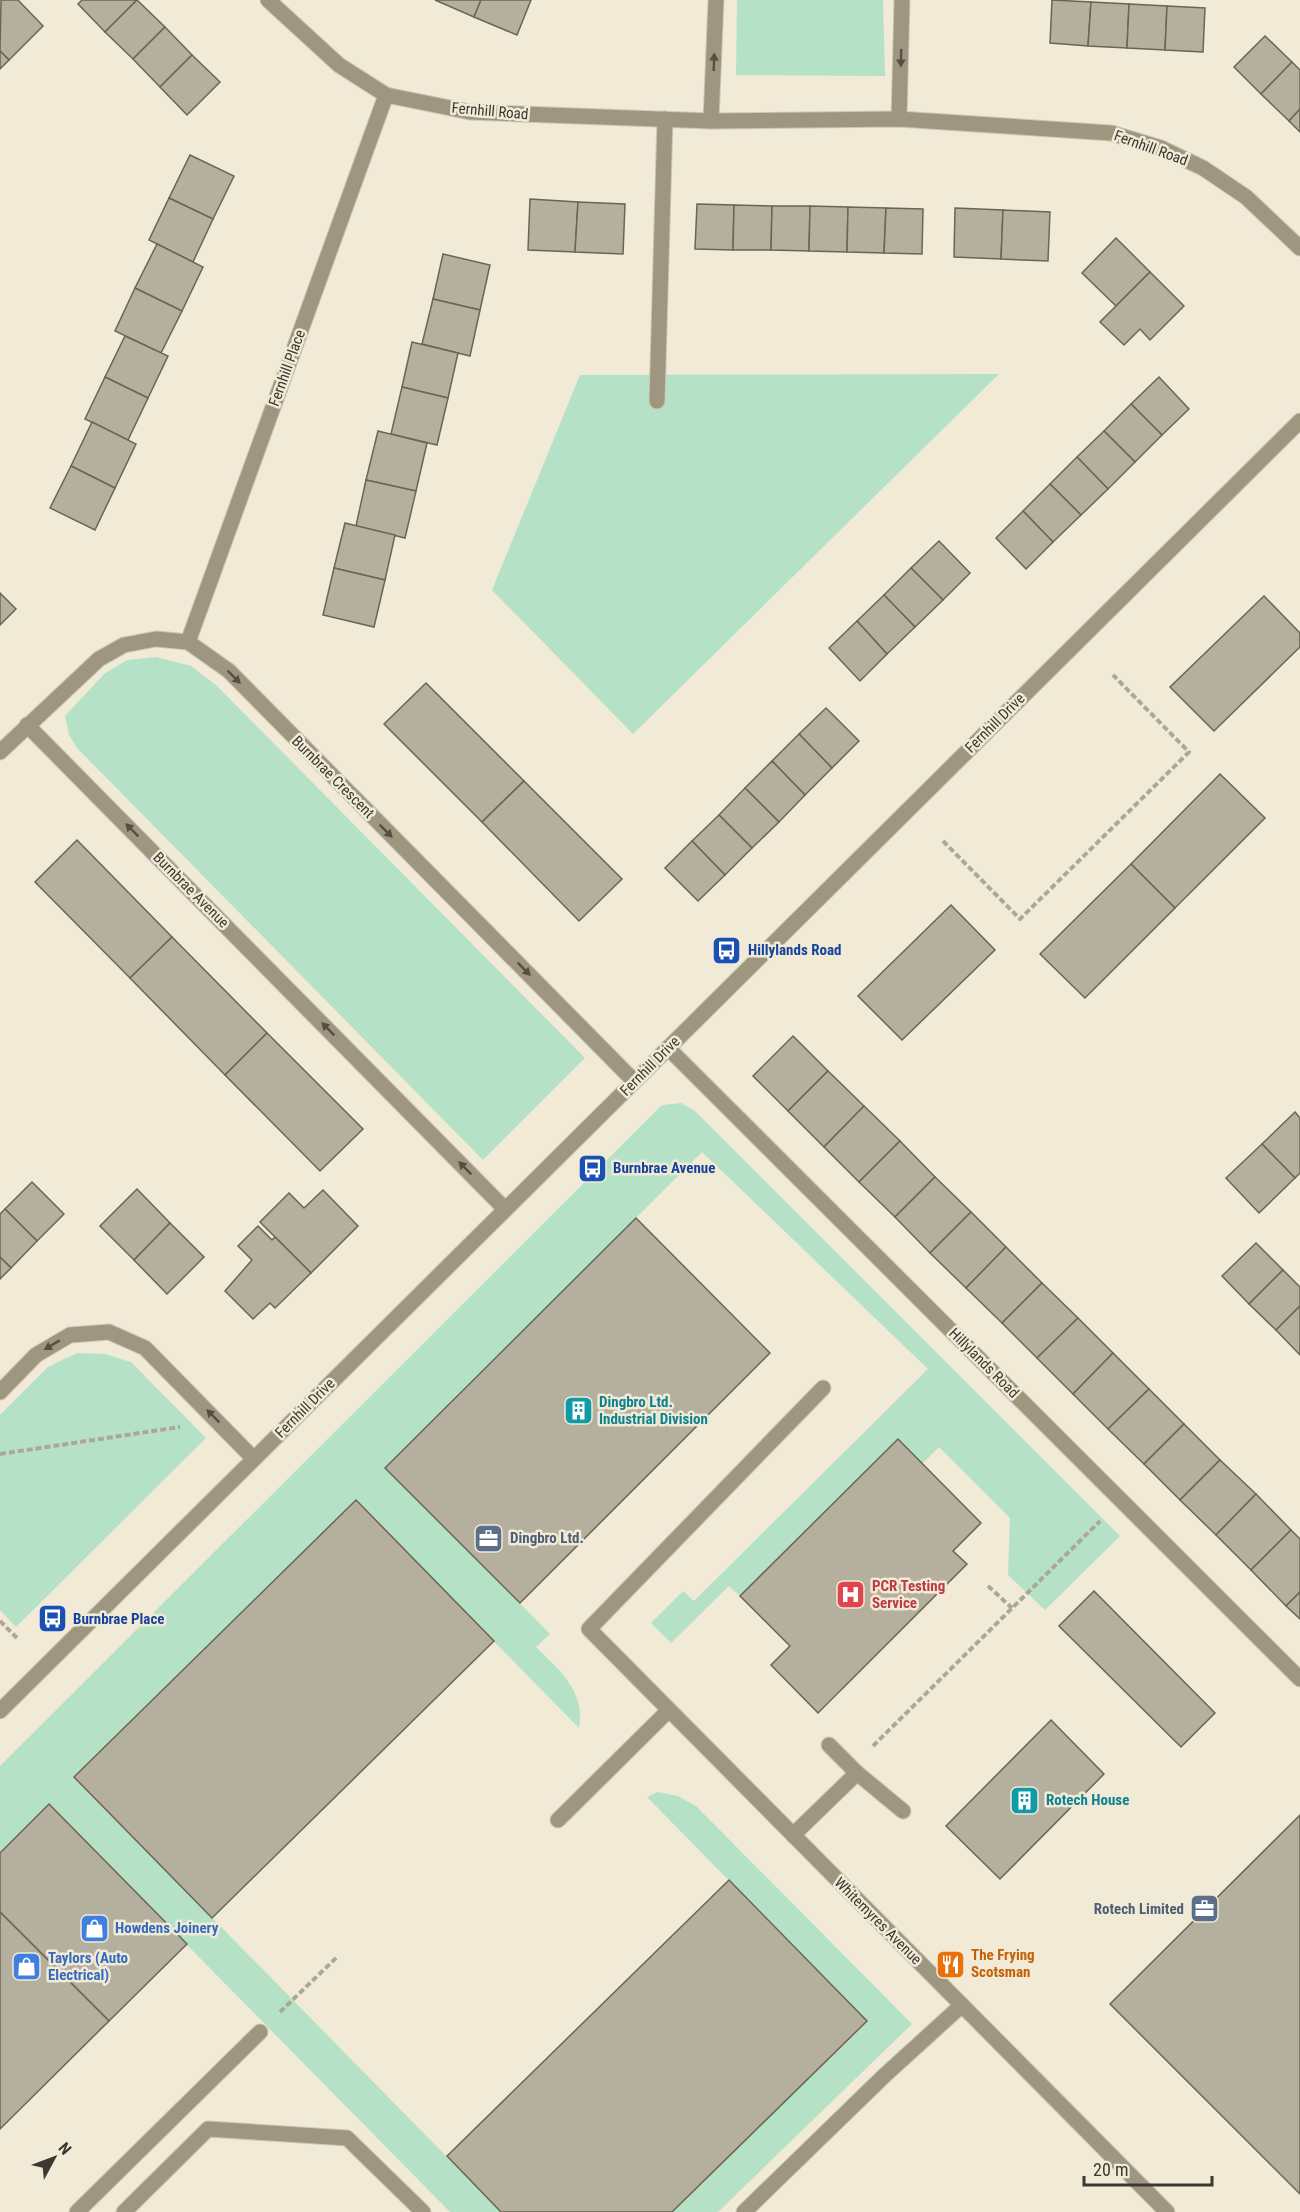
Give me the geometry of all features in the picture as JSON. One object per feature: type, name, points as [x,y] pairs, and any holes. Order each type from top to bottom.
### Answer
[{"type":"street","name":"Fernhill Road","points":[[268,0],[339,65],[386,95],[470,112],[711,121],[899,118],[1111,133],[1161,148],[1203,168],[1246,197],[1300,248]]},
{"type":"street","points":[[711,121],[716,0]]},
{"type":"street","points":[[899,118],[902,0]]},
{"type":"street","name":"Fernhill Place","points":[[188,642],[386,95]]},
{"type":"street","points":[[657,401],[664,119]]},
{"type":"street","name":"Fernhill Drive","points":[[0,1711],[1300,421]]},
{"type":"street","name":"Burnbrae Crescent","points":[[0,752],[99,659],[124,645],[156,639],[188,642],[229,671],[634,1081]]},
{"type":"street","name":"Burnbrae Avenue","points":[[27,725],[506,1209]]},
{"type":"street","name":"Hillylands Road","points":[[668,1048],[1300,1679]]},
{"type":"street","points":[[0,1392],[36,1355],[70,1335],[109,1332],[145,1348],[253,1458]]},
{"type":"street","name":"Whitemyres Avenue","points":[[823,1388],[589,1629],[1167,2212]]},
{"type":"street","points":[[558,1820],[668,1711]]},
{"type":"street","points":[[829,1745],[857,1773],[903,1811]]},
{"type":"street","points":[[793,1835],[857,1773]]},
{"type":"street","points":[[744,2212],[885,2075],[962,2005]]},
{"type":"street","points":[[77,2212],[260,2032]]},
{"type":"street","points":[[124,2212],[208,2129],[347,2138],[423,2212]]},
{"type":"path","points":[[943,841],[1020,919],[1189,752],[1113,675]]},
{"type":"path","points":[[0,1454],[194,1425],[226,1429]]},
{"type":"path","points":[[857,1773],[869,1750],[1102,1518]]},
{"type":"path","points":[[988,1586],[1012,1608]]},
{"type":"path","points":[[0,1621],[18,1639]]},
{"type":"path","points":[[260,2032],[338,1956]]},
{"type":"green space","points":[[737,0],[883,0],[885,76],[736,75]]},
{"type":"green space","points":[[999,374],[633,734],[492,590],[580,375]]},
{"type":"green space","points":[[156,657],[191,666],[216,685],[585,1058],[483,1160],[77,748],[69,735],[65,716],[104,674],[127,660]]},
{"type":"green space","points":[[681,1103],[695,1111],[1120,1536],[1045,1610],[1008,1575],[1010,1518],[939,1447],[922,1464],[898,1439],[740,1596],[729,1586],[671,1643],[651,1623],[683,1591],[694,1601],[928,1369],[702,1152],[386,1468],[550,1634],[536,1647],[562,1674],[575,1693],[579,1704],[579,1728],[356,1501],[74,1777],[501,2212],[450,2212],[49,1805],[0,1853],[0,1766],[662,1105]]},
{"type":"green space","points":[[77,1353],[105,1354],[131,1362],[206,1438],[16,1627],[0,1610],[0,1415],[48,1367]]},
{"type":"green space","points":[[658,1792],[678,1796],[696,1806],[912,2024],[718,2212],[672,2212],[867,2021],[647,1797]]},
{"type":"building","points":[[1,0],[18,0],[43,26],[9,60],[0,51]]},
{"type":"building","points":[[82,0],[137,0],[105,32],[78,4]]},
{"type":"building","points":[[137,0],[165,27],[133,59],[105,32]]},
{"type":"building","points":[[435,0],[481,0],[474,17]]},
{"type":"building","points":[[481,0],[531,0],[517,35],[474,17]]},
{"type":"building","points":[[1052,0],[1091,2],[1088,46],[1050,43]]},
{"type":"building","points":[[1091,2],[1129,4],[1127,48],[1088,46]]},
{"type":"building","points":[[1129,4],[1167,6],[1165,50],[1127,48]]},
{"type":"building","points":[[1167,6],[1205,8],[1203,52],[1165,50]]},
{"type":"building","points":[[165,27],[192,55],[160,87],[133,59]]},
{"type":"building","points":[[1265,36],[1292,62],[1261,94],[1234,67]]},
{"type":"building","points":[[0,51],[9,60],[0,69]]},
{"type":"building","points":[[192,55],[220,82],[187,115],[160,87]]},
{"type":"building","points":[[1292,62],[1300,70],[1300,109],[1289,121],[1261,94]]},
{"type":"building","points":[[1300,109],[1300,132],[1289,121]]},
{"type":"building","points":[[190,155],[234,176],[213,219],[169,198]]},
{"type":"building","points":[[169,198],[213,219],[193,262],[149,240]]},
{"type":"building","points":[[530,199],[578,202],[575,252],[528,250]]},
{"type":"building","points":[[578,202],[625,204],[623,254],[575,252]]},
{"type":"building","points":[[697,204],[734,205],[733,250],[695,249]]},
{"type":"building","points":[[734,205],[772,206],[771,250],[733,250]]},
{"type":"building","points":[[772,206],[810,206],[809,251],[771,250]]},
{"type":"building","points":[[810,206],[848,207],[847,252],[809,251]]},
{"type":"building","points":[[848,207],[886,208],[884,253],[847,252]]},
{"type":"building","points":[[886,208],[923,209],[922,254],[884,253]]},
{"type":"building","points":[[955,208],[1003,210],[1001,259],[954,257]]},
{"type":"building","points":[[1003,210],[1050,212],[1048,261],[1001,259]]},
{"type":"building","points":[[1116,238],[1150,272],[1116,306],[1082,273]]},
{"type":"building","points":[[157,244],[203,267],[182,311],[135,288]]},
{"type":"building","points":[[443,254],[490,265],[480,310],[433,299]]},
{"type":"building","points":[[1150,272],[1184,306],[1150,340],[1140,329],[1124,345],[1100,322]]},
{"type":"building","points":[[135,288],[182,311],[161,353],[115,331]]},
{"type":"building","points":[[433,299],[480,310],[470,356],[422,344]]},
{"type":"building","points":[[125,336],[168,356],[148,398],[105,377]]},
{"type":"building","points":[[412,342],[458,353],[448,398],[402,387]]},
{"type":"building","points":[[105,377],[148,398],[128,440],[85,419]]},
{"type":"building","points":[[1159,377],[1189,409],[1162,435],[1131,404]]},
{"type":"building","points":[[402,387],[448,398],[437,445],[391,434]]},
{"type":"building","points":[[1131,404],[1162,435],[1135,462],[1104,431]]},
{"type":"building","points":[[92,422],[136,444],[115,488],[71,466]]},
{"type":"building","points":[[378,431],[427,443],[416,491],[366,480]]},
{"type":"building","points":[[1104,431],[1135,462],[1108,489],[1077,457]]},
{"type":"building","points":[[1077,457],[1108,489],[1081,515],[1050,484]]},
{"type":"building","points":[[71,466],[115,488],[95,530],[50,508]]},
{"type":"building","points":[[366,480],[416,491],[405,538],[356,526]]},
{"type":"building","points":[[1050,484],[1081,515],[1053,542],[1023,511]]},
{"type":"building","points":[[1023,511],[1053,542],[1026,569],[996,538]]},
{"type":"building","points":[[345,523],[395,535],[385,580],[334,568]]},
{"type":"building","points":[[939,541],[970,573],[943,600],[911,568]]},
{"type":"building","points":[[334,568],[385,580],[374,627],[323,615]]},
{"type":"building","points":[[911,568],[943,600],[915,627],[884,595]]},
{"type":"building","points":[[0,593],[16,609],[0,625]]},
{"type":"building","points":[[884,595],[915,627],[887,654],[857,621]]},
{"type":"building","points":[[1264,596],[1300,633],[1300,647],[1214,731],[1170,687]]},
{"type":"building","points":[[857,621],[887,654],[860,681],[829,648]]},
{"type":"building","points":[[426,683],[524,781],[482,822],[384,724]]},
{"type":"building","points":[[826,708],[859,741],[832,768],[799,734]]},
{"type":"building","points":[[799,734],[832,768],[805,795],[772,761]]},
{"type":"building","points":[[772,761],[805,795],[779,822],[745,788]]},
{"type":"building","points":[[1220,774],[1265,818],[1175,908],[1131,864]]},
{"type":"building","points":[[524,781],[622,879],[579,921],[482,822]]},
{"type":"building","points":[[745,788],[779,822],[752,848],[719,815]]},
{"type":"building","points":[[719,815],[752,848],[725,875],[692,841]]},
{"type":"building","points":[[77,840],[172,937],[130,978],[35,882]]},
{"type":"building","points":[[692,841],[725,875],[698,901],[665,868]]},
{"type":"building","points":[[1131,864],[1175,908],[1085,998],[1040,954]]},
{"type":"building","points":[[951,905],[995,950],[902,1040],[858,996]]},
{"type":"building","points":[[172,937],[267,1033],[225,1075],[130,978]]},
{"type":"building","points":[[267,1033],[363,1129],[320,1171],[225,1075]]},
{"type":"building","points":[[793,1036],[828,1071],[788,1111],[753,1076]]},
{"type":"building","points":[[828,1071],[864,1106],[824,1147],[788,1111]]},
{"type":"building","points":[[864,1106],[900,1141],[859,1182],[824,1147]]},
{"type":"building","points":[[1295,1112],[1300,1118],[1300,1173],[1295,1178],[1262,1144]]},
{"type":"building","points":[[900,1141],[935,1177],[895,1217],[859,1182]]},
{"type":"building","points":[[1262,1144],[1295,1178],[1259,1213],[1226,1178]]},
{"type":"building","points":[[935,1177],[971,1212],[930,1253],[895,1217]]},
{"type":"building","points":[[32,1182],[64,1214],[37,1241],[5,1209]]},
{"type":"building","points":[[137,1189],[170,1223],[134,1260],[100,1226]]},
{"type":"building","points":[[323,1190],[358,1226],[311,1273],[260,1222],[289,1193],[304,1208]]},
{"type":"building","points":[[5,1209],[37,1241],[11,1268],[0,1257],[0,1214]]},
{"type":"building","points":[[971,1212],[1006,1247],[966,1288],[930,1253]]},
{"type":"building","name":"Dingbro Ltd. Industrial Division","points":[[636,1218],[770,1353],[520,1603],[385,1468]]},
{"type":"building","points":[[170,1223],[204,1257],[167,1294],[134,1260]]},
{"type":"building","points":[[258,1226],[272,1240],[275,1237],[311,1273],[275,1308],[270,1303],[253,1319],[225,1291],[252,1260],[238,1246]]},
{"type":"building","points":[[1256,1243],[1283,1270],[1249,1304],[1222,1276]]},
{"type":"building","points":[[1006,1247],[1042,1283],[1002,1323],[966,1288]]},
{"type":"building","points":[[0,1257],[11,1268],[0,1279]]},
{"type":"building","points":[[1283,1270],[1300,1287],[1300,1306],[1276,1330],[1249,1304]]},
{"type":"building","points":[[1042,1283],[1078,1318],[1037,1358],[1002,1323]]},
{"type":"building","points":[[1300,1306],[1300,1355],[1276,1330]]},
{"type":"building","points":[[1078,1318],[1113,1353],[1073,1394],[1037,1358]]},
{"type":"building","points":[[1113,1353],[1149,1389],[1108,1429],[1073,1394]]},
{"type":"building","points":[[1149,1389],[1184,1424],[1144,1464],[1108,1429]]},
{"type":"building","points":[[1184,1424],[1220,1460],[1180,1500],[1144,1464]]},
{"type":"building","points":[[898,1439],[981,1523],[953,1551],[967,1564],[818,1713],[771,1665],[790,1646],[740,1596]]},
{"type":"building","points":[[1220,1460],[1256,1494],[1216,1535],[1180,1500]]},
{"type":"building","points":[[1256,1494],[1291,1530],[1251,1570],[1216,1535]]},
{"type":"building","points":[[356,1500],[494,1641],[212,1918],[74,1777]]},
{"type":"building","points":[[1291,1530],[1300,1539],[1300,1592],[1286,1606],[1251,1570]]},
{"type":"building","points":[[1094,1591],[1215,1713],[1181,1747],[1059,1626]]},
{"type":"building","points":[[1300,1592],[1300,1619],[1286,1606]]},
{"type":"building","name":"Rotech House","points":[[1051,1720],[1104,1774],[1000,1879],[946,1826]]},
{"type":"building","name":"Howdens Joinery","points":[[49,1804],[187,1944],[109,2021],[0,1912],[0,1853]]},
{"type":"building","points":[[1300,1815],[1300,2194],[1110,2004]]},
{"type":"building","points":[[729,1880],[867,2021],[672,2212],[501,2212],[447,2156]]},
{"type":"building","name":"Taylors (Auto Electrical)","points":[[0,1912],[109,2021],[0,2129]]},
{"type":"place","name":"Hillylands Road","points":[[727,950]]},
{"type":"place","name":"Burnbrae Avenue","points":[[592,1168]]},
{"type":"place","name":"Dingbro Ltd. Industrial Division","points":[[578,1411]]},
{"type":"place","name":"Dingbro Ltd.","points":[[489,1538]]},
{"type":"place","name":"PCR Testing Service","points":[[851,1595]]},
{"type":"place","name":"Burnbrae Place","points":[[52,1619]]},
{"type":"place","name":"Rotech House","points":[[1025,1800]]},
{"type":"place","name":"Rotech Limited","points":[[1205,1909]]},
{"type":"place","name":"Howdens Joinery","points":[[94,1928]]},
{"type":"place","name":"The Frying Scotsman","points":[[950,1964]]},
{"type":"place","name":"Taylors (Auto Electrical)","points":[[27,1967]]}]
